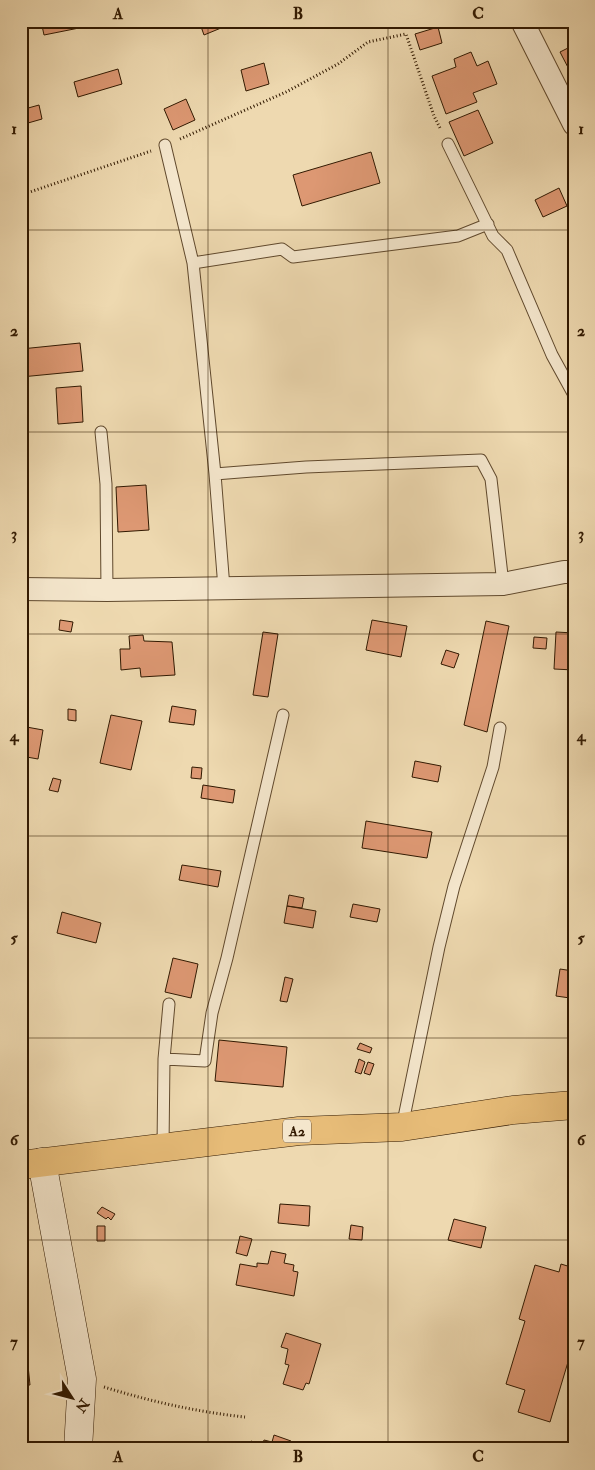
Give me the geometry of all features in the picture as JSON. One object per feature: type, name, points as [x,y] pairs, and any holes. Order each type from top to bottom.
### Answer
[{"type":"main road","name":"A2","points":[[32,1163],[299,1131],[402,1126],[513,1110],[574,1104]]},
{"type":"main road","points":[[32,1163],[82,1380],[78,1449]]},
{"type":"street","points":[[522,21],[574,124]]},
{"type":"street","points":[[21,589],[107,590],[503,584],[564,572],[574,572]]},
{"type":"lane","points":[[448,144],[494,236],[507,250],[552,356],[574,396]]},
{"type":"lane","points":[[165,146],[193,263],[215,474],[224,588]]},
{"type":"lane","points":[[193,263],[282,249],[293,257],[458,236],[488,224]]},
{"type":"lane","points":[[101,432],[106,484],[107,590]]},
{"type":"lane","points":[[215,474],[306,467],[481,460],[491,479],[503,584]]},
{"type":"lane","points":[[164,1059],[205,1061],[212,1013],[227,958],[283,715]]},
{"type":"lane","points":[[402,1126],[441,938],[454,886],[493,767],[500,728]]},
{"type":"lane","points":[[163,1147],[164,1059],[169,1004]]},
{"type":"path","points":[[21,195],[165,146],[286,92],[338,64],[368,42],[406,34],[434,116],[448,144]]},
{"type":"path","points":[[82,1380],[131,1395],[219,1414],[245,1417]]},
{"type":"building","points":[[41,21],[83,21],[84,27],[44,35]]},
{"type":"building","points":[[199,21],[238,21],[204,35]]},
{"type":"building","points":[[438,27],[442,43],[420,50],[415,34]]},
{"type":"building","points":[[574,45],[574,79],[560,52]]},
{"type":"building","points":[[471,52],[477,66],[488,61],[497,84],[473,93],[477,102],[446,114],[432,76],[456,67],[454,59]]},
{"type":"building","points":[[264,63],[269,84],[246,91],[241,70]]},
{"type":"building","points":[[118,69],[122,84],[78,97],[74,82]]},
{"type":"building","points":[[186,99],[195,120],[173,130],[164,109]]},
{"type":"building","points":[[39,105],[42,119],[21,125],[21,110]]},
{"type":"building","points":[[478,110],[493,143],[464,156],[449,122]]},
{"type":"building","points":[[371,152],[380,183],[302,206],[293,175]]},
{"type":"building","points":[[559,188],[567,206],[543,217],[535,200]]},
{"type":"building","points":[[80,343],[83,371],[21,377],[21,349]]},
{"type":"building","points":[[81,386],[83,422],[58,424],[56,388]]},
{"type":"building","points":[[146,485],[149,530],[118,532],[116,487]]},
{"type":"building","points":[[60,620],[73,622],[71,632],[59,630]]},
{"type":"building","points":[[372,620],[407,626],[401,657],[366,650]]},
{"type":"building","points":[[486,621],[509,626],[487,732],[464,725]]},
{"type":"building","points":[[263,632],[278,634],[268,697],[253,695]]},
{"type":"building","points":[[556,632],[574,633],[574,670],[554,669]]},
{"type":"building","points":[[143,635],[144,641],[172,642],[175,675],[141,677],[140,668],[121,670],[120,649],[130,649],[129,636]]},
{"type":"building","points":[[534,637],[547,638],[546,649],[533,648]]},
{"type":"building","points":[[21,639],[28,639],[28,672],[21,672]]},
{"type":"building","points":[[446,650],[459,654],[454,668],[441,664]]},
{"type":"building","points":[[172,706],[196,710],[194,725],[169,722]]},
{"type":"building","points":[[68,709],[76,710],[76,721],[68,720]]},
{"type":"building","points":[[111,715],[142,721],[131,770],[100,763]]},
{"type":"building","points":[[21,726],[43,730],[38,759],[21,756]]},
{"type":"building","points":[[415,761],[441,766],[438,782],[412,777]]},
{"type":"building","points":[[192,767],[202,768],[201,779],[191,778]]},
{"type":"building","points":[[53,778],[61,780],[58,792],[49,790]]},
{"type":"building","points":[[203,785],[235,790],[233,803],[201,798]]},
{"type":"building","points":[[366,821],[432,832],[427,858],[362,848]]},
{"type":"building","points":[[182,865],[221,871],[218,887],[179,880]]},
{"type":"building","points":[[289,895],[304,898],[302,908],[287,906]]},
{"type":"building","points":[[353,904],[380,909],[377,922],[350,917]]},
{"type":"building","points":[[287,906],[316,911],[313,928],[284,923]]},
{"type":"building","points":[[62,912],[101,923],[96,943],[57,933]]},
{"type":"building","points":[[173,958],[198,964],[191,998],[165,992]]},
{"type":"building","points":[[574,968],[574,995],[571,995],[570,998],[556,996],[560,969],[573,971]]},
{"type":"building","points":[[285,977],[293,979],[287,1002],[280,1001]]},
{"type":"building","points":[[219,1040],[287,1047],[283,1087],[215,1081]]},
{"type":"building","points":[[360,1043],[372,1048],[370,1053],[357,1049]]},
{"type":"building","points":[[359,1059],[365,1062],[361,1074],[355,1072]]},
{"type":"building","points":[[368,1062],[374,1064],[370,1075],[364,1073]]},
{"type":"building","points":[[280,1204],[310,1206],[309,1226],[278,1223]]},
{"type":"building","points":[[102,1207],[115,1214],[111,1220],[97,1213]]},
{"type":"building","points":[[454,1219],[486,1227],[481,1248],[448,1240]]},
{"type":"building","points":[[351,1225],[363,1227],[362,1240],[349,1239]]},
{"type":"building","points":[[97,1226],[105,1226],[105,1241],[97,1241]]},
{"type":"building","points":[[240,1236],[252,1239],[247,1256],[236,1253]]},
{"type":"building","points":[[271,1251],[286,1254],[284,1263],[294,1265],[293,1271],[298,1272],[294,1296],[236,1285],[240,1264],[257,1267],[257,1263],[268,1264]]},
{"type":"building","points":[[561,1264],[574,1268],[574,1342],[550,1422],[518,1412],[525,1390],[506,1384],[525,1321],[519,1319],[535,1265],[559,1272]]},
{"type":"building","points":[[286,1333],[321,1344],[309,1384],[306,1383],[303,1390],[283,1384],[289,1365],[285,1364],[288,1349],[281,1347]]},
{"type":"building","points":[[21,1356],[27,1356],[30,1385],[21,1385]]},
{"type":"building","points":[[274,1435],[291,1441],[288,1449],[249,1449],[251,1441],[262,1445],[264,1440],[272,1442]]}]
